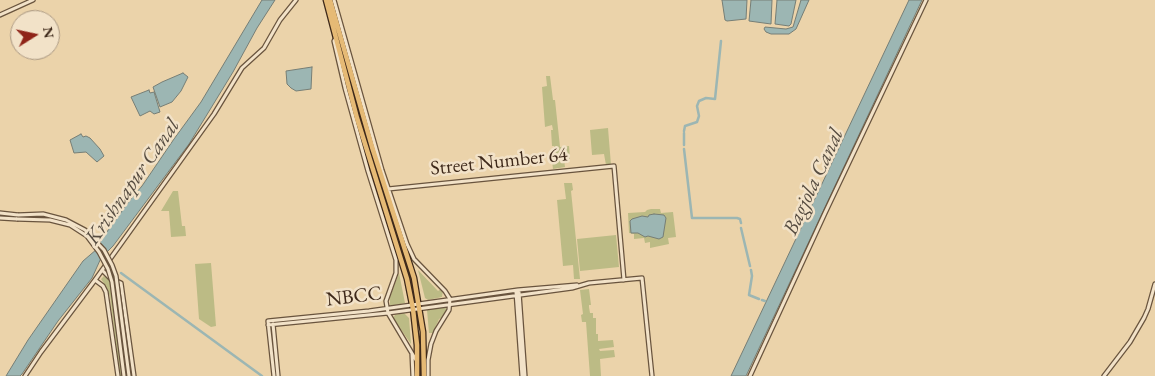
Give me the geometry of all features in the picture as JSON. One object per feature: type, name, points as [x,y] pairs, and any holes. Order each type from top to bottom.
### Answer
[{"type":"main road","points":[[326,0],[410,264],[419,305],[426,374]]},
{"type":"main road","points":[[332,0],[336,37],[369,159],[403,264],[412,306],[417,376]]},
{"type":"street","points":[[0,15],[33,0]]},
{"type":"street","points":[[25,376],[214,114],[234,78],[246,62],[264,48],[280,20],[296,0]]},
{"type":"street","points":[[332,0],[388,189],[407,244],[414,259],[445,291],[450,301],[447,314],[436,330],[431,344],[426,374]]},
{"type":"street","points":[[750,376],[926,0]]},
{"type":"street","points":[[336,37],[334,41],[345,88],[368,171],[396,260],[396,273],[387,297],[387,311],[417,363]]},
{"type":"street","name":"Street Number 64","points":[[388,189],[614,166],[624,280]]},
{"type":"street","points":[[0,213],[50,220],[70,226],[87,236],[99,252],[112,282],[124,376]]},
{"type":"street","points":[[0,218],[49,215],[70,221],[85,230],[104,250],[116,276],[129,376]]},
{"type":"street","points":[[102,270],[110,278],[120,283],[134,376]]},
{"type":"street","points":[[450,301],[471,300],[517,292],[642,278],[652,376]]},
{"type":"street","points":[[95,280],[103,286],[106,292],[118,376]]},
{"type":"street","points":[[1104,376],[1130,342],[1144,318],[1155,284]]},
{"type":"street","points":[[517,292],[524,376]]},
{"type":"street","name":"NBCC","points":[[276,376],[271,324],[387,311],[499,293],[517,292]]},
{"type":"street","points":[[412,353],[413,376]]},
{"type":"shaded area","points":[[335,26],[403,248],[417,299],[414,300],[409,274],[360,122]]},
{"type":"shaded area","points":[[546,76],[550,76],[553,100],[555,100],[560,147],[569,146],[570,159],[564,160],[565,167],[553,169],[551,153],[555,152],[554,146],[552,146],[551,130],[553,130],[552,125],[545,127],[542,87],[547,86]]},
{"type":"shaded area","points":[[608,128],[611,165],[606,165],[604,154],[592,155],[590,130]]},
{"type":"shaded area","points":[[564,183],[572,183],[573,190],[571,191],[580,279],[574,279],[573,265],[563,266],[557,200],[566,199]]},
{"type":"shaded area","points":[[173,191],[178,191],[182,226],[185,226],[186,236],[171,237],[169,211],[161,211]]},
{"type":"shaded area","points":[[651,209],[660,209],[661,213],[673,212],[676,237],[668,238],[669,244],[650,248],[650,242],[645,243],[644,238],[634,239],[634,234],[629,233],[628,213],[645,212]]},
{"type":"shaded area","points":[[616,235],[619,267],[580,271],[577,239]]},
{"type":"shaded area","points":[[211,263],[216,326],[211,327],[199,319],[195,264]]},
{"type":"shaded area","points":[[418,270],[438,291],[441,289],[443,291],[442,297],[428,300],[425,298]]},
{"type":"shaded area","points":[[399,273],[405,303],[390,306],[390,297]]},
{"type":"shaded area","points":[[104,276],[117,286],[119,290],[132,376],[120,376],[110,296],[101,279]]},
{"type":"shaded area","points":[[589,289],[590,313],[593,313],[593,318],[596,318],[598,341],[613,340],[614,347],[599,349],[600,351],[614,350],[615,357],[600,359],[601,376],[590,376],[586,322],[582,322],[581,315],[583,314],[580,290]]},
{"type":"shaded area","points":[[445,307],[447,310],[443,317],[439,319],[433,333],[429,333],[427,310]]},
{"type":"shaded area","points":[[404,313],[409,318],[411,344],[393,318],[395,315]]},
{"type":"water","points":[[262,0],[275,0],[189,144],[113,246],[101,258],[92,278],[58,321],[22,374],[20,376],[6,376],[28,340],[83,261],[97,249],[101,240],[142,186],[201,102]]},
{"type":"water","points":[[722,0],[747,0],[746,19],[725,20]]},
{"type":"water","points":[[751,0],[772,0],[771,24],[749,21]]},
{"type":"water","points":[[777,0],[796,0],[789,26],[775,24]]},
{"type":"water","points":[[801,0],[809,0],[796,29],[789,34],[771,34],[766,32],[765,27],[786,29],[793,27]]},
{"type":"water","points":[[909,0],[922,0],[746,376],[731,376]]},
{"type":"water","points":[[312,67],[311,89],[296,91],[287,84],[286,71]]},
{"type":"water","points":[[183,73],[188,77],[181,91],[172,102],[160,107],[153,87]]},
{"type":"water","points":[[149,90],[150,93],[154,92],[160,112],[154,114],[150,111],[140,116],[131,97]]},
{"type":"water","points":[[81,134],[83,137],[90,138],[104,156],[97,162],[86,152],[74,153],[70,140]]},
{"type":"water","points":[[654,214],[664,215],[666,218],[663,237],[659,239],[631,233],[630,221],[632,219],[642,216],[648,217]]},
{"type":"waterway","points":[[684,131],[685,126],[697,122],[699,116],[697,106],[699,101],[706,98],[715,99],[721,41]]},
{"type":"waterway","points":[[684,133],[684,145]]},
{"type":"waterway","points":[[684,149],[692,218],[737,218],[740,219],[741,223]]},
{"type":"waterway","points":[[741,228],[750,266]]},
{"type":"waterway","points":[[751,270],[749,295],[759,299]]},
{"type":"waterway","points":[[121,273],[262,376]]},
{"type":"water label","name":"Krishnapur Canal","points":[[133,182]]},
{"type":"water label","name":"Bagjola Canal","points":[[814,182]]}]
